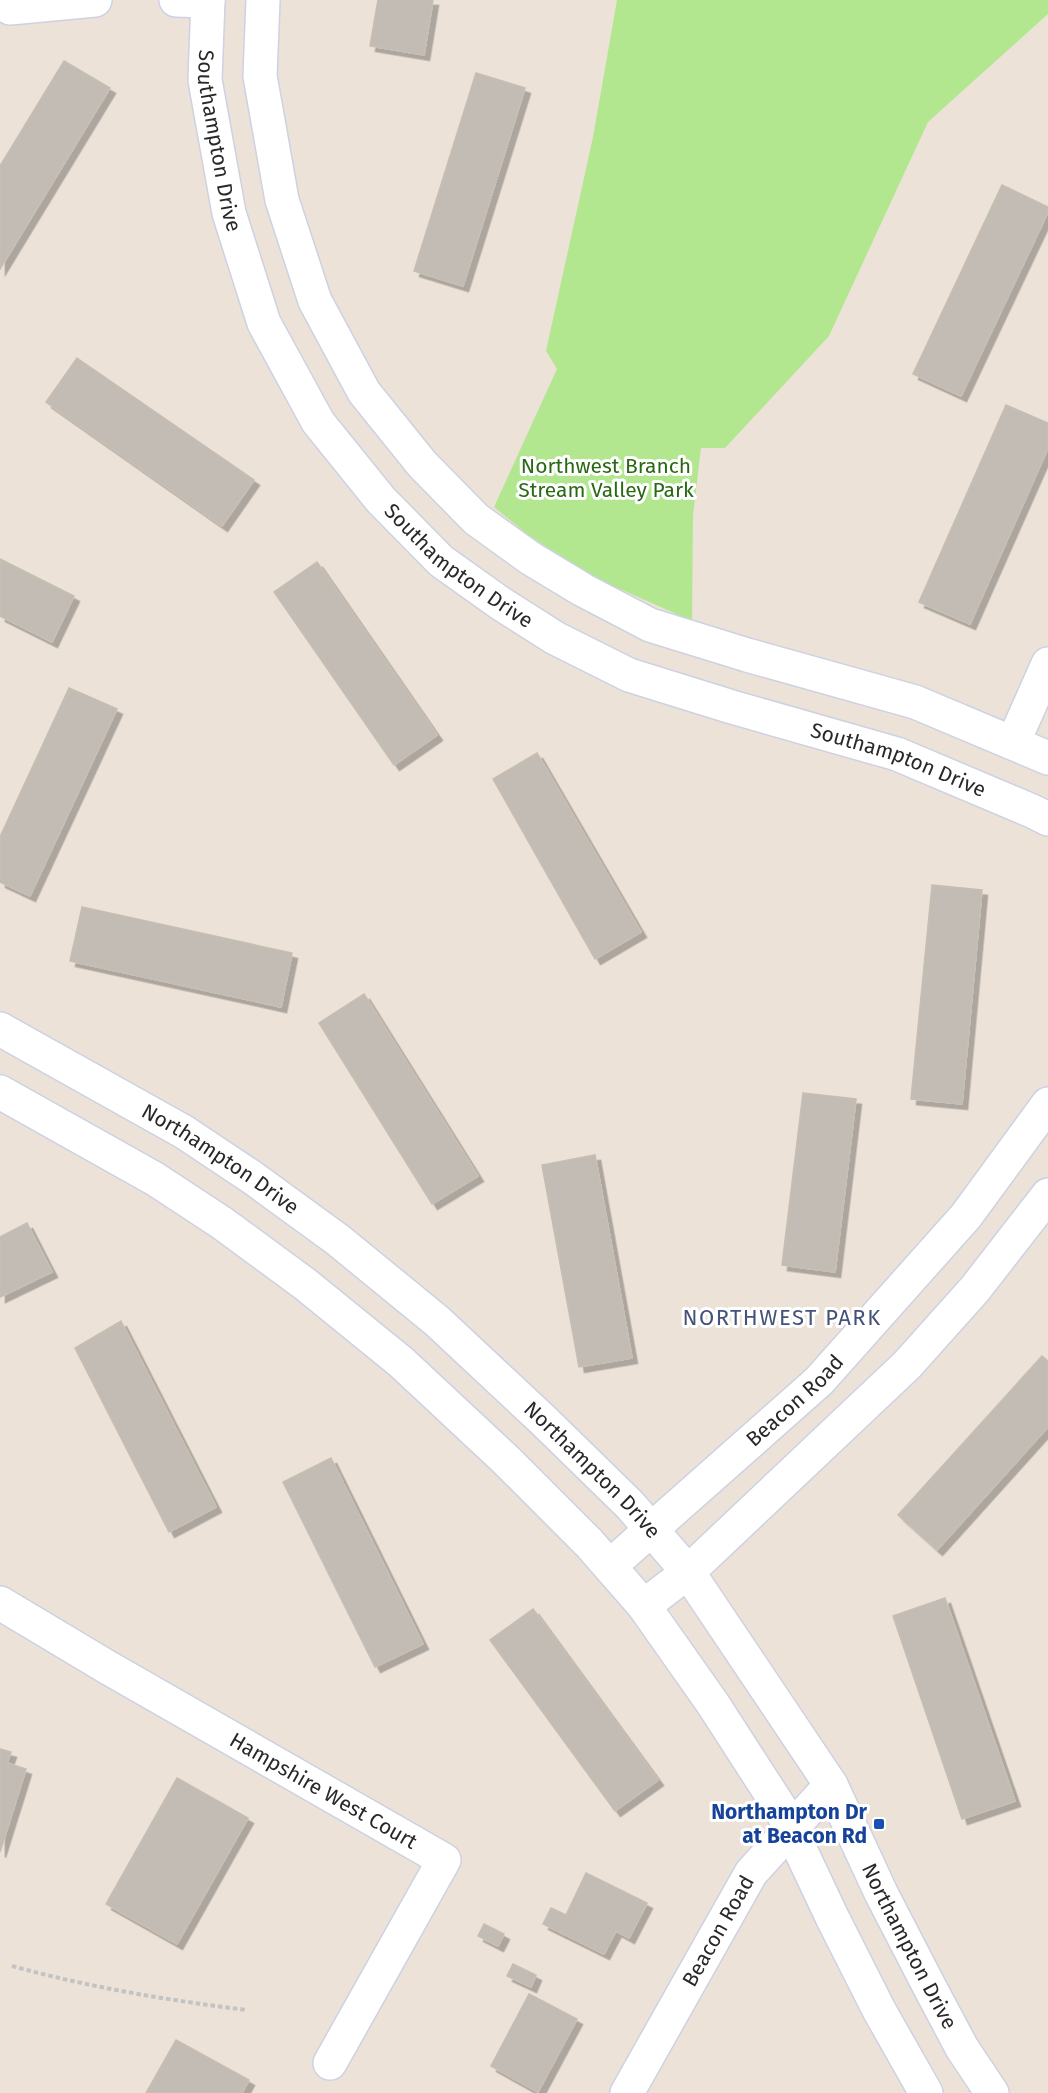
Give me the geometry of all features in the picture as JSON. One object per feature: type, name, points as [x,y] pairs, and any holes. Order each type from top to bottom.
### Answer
[{"type":"street","points":[[3,11],[95,0]]},
{"type":"street","points":[[177,0],[208,0]]},
{"type":"street","name":"Southampton Drive","points":[[208,0],[205,80],[229,213],[264,323],[318,422],[381,500],[441,561],[555,638],[629,675],[897,754],[1048,819]]},
{"type":"street","points":[[263,0],[260,76],[282,200],[315,302],[364,392],[422,464],[476,519],[530,558],[583,591],[650,625],[915,702],[1048,758]]},
{"type":"street","points":[[1013,743],[1048,664]]},
{"type":"street","name":"Northampton Drive","points":[[0,1029],[184,1132],[253,1178],[338,1240],[437,1322],[630,1505],[688,1572],[831,1785],[881,1893],[928,1984],[962,2048],[992,2093]]},
{"type":"street","points":[[0,1092],[155,1179],[305,1284],[401,1362],[506,1460],[610,1566],[645,1606],[782,1811],[879,2010],[926,2093]]},
{"type":"street","name":"Beacon Road","points":[[610,1566],[819,1381],[966,1216],[1048,1104]]},
{"type":"street","points":[[645,1606],[688,1572],[907,1365],[975,1289],[1048,1195]]},
{"type":"street","name":"Hampshire West Court","points":[[0,1603],[444,1860],[330,2063]]},
{"type":"street","name":"Beacon Road","points":[[627,2093],[752,1873],[831,1785]]},
{"type":"path","points":[[12,1966],[58,1978],[192,2003],[246,2010]]},
{"type":"green space","name":"Northwest Branch Stream Valley Park","points":[[617,0],[1048,0],[1048,14],[928,122],[829,336],[725,448],[701,448],[693,515],[692,621],[593,577],[528,535],[494,507],[557,369],[546,351],[593,137]]},
{"type":"building","points":[[378,0],[433,0],[424,55],[370,46]]},
{"type":"building","points":[[64,61],[110,88],[0,269],[0,166]]},
{"type":"building","points":[[476,73],[525,88],[463,286],[414,271]]},
{"type":"building","points":[[1002,185],[1048,207],[1048,212],[961,396],[913,374]]},
{"type":"building","points":[[77,358],[254,480],[222,526],[46,402]]},
{"type":"building","points":[[1006,405],[1048,423],[1048,448],[970,624],[919,602]]},
{"type":"building","points":[[0,559],[74,596],[52,642],[0,616]]},
{"type":"building","points":[[317,562],[437,735],[394,765],[274,592]]},
{"type":"building","points":[[69,688],[117,709],[30,896],[0,882],[0,837]]},
{"type":"building","points":[[537,753],[641,932],[595,959],[493,779]]},
{"type":"building","points":[[932,885],[982,890],[962,1104],[911,1099]]},
{"type":"building","points":[[82,907],[292,953],[281,1007],[70,961]]},
{"type":"building","points":[[364,994],[478,1176],[432,1204],[319,1023]]},
{"type":"building","points":[[803,1093],[856,1099],[835,1272],[782,1265]]},
{"type":"building","points":[[595,1155],[632,1358],[579,1367],[542,1165]]},
{"type":"building","points":[[27,1223],[52,1272],[0,1297],[0,1237]]},
{"type":"building","points":[[121,1321],[216,1507],[169,1532],[75,1348]]},
{"type":"building","points":[[1042,1356],[1048,1361],[1048,1427],[937,1550],[898,1515]]},
{"type":"building","points":[[331,1458],[423,1644],[375,1667],[283,1482]]},
{"type":"building","points":[[945,1598],[1015,1801],[962,1819],[893,1616]]},
{"type":"building","points":[[533,1609],[658,1780],[615,1811],[490,1640]]},
{"type":"building","points":[[0,1749],[11,1752],[7,1763],[26,1769],[0,1852]]},
{"type":"building","points":[[177,1778],[248,1818],[177,1944],[106,1904]]},
{"type":"building","points":[[586,1873],[647,1903],[629,1938],[616,1931],[604,1954],[543,1924],[551,1908],[566,1915]]},
{"type":"building","points":[[484,1924],[504,1934],[498,1946],[478,1936]]},
{"type":"building","points":[[513,1964],[536,1975],[531,1987],[507,1976]]},
{"type":"building","points":[[529,1994],[577,2019],[538,2092],[491,2066]]},
{"type":"building","points":[[176,2040],[249,2080],[242,2093],[146,2093]]},
{"type":"place","name":"Northampton Dr at Beacon Rd","points":[[879,1824]]},
{"type":"district","name":"NORTHWEST PARK","points":[[782,1317]]}]
